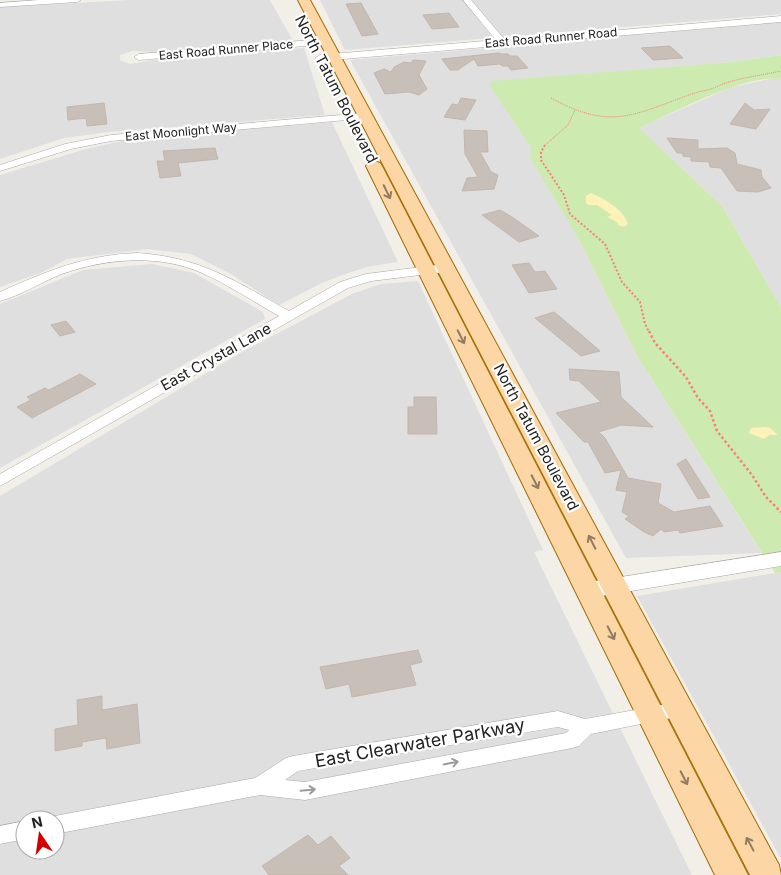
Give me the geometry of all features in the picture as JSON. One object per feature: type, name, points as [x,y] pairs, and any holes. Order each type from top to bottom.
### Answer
[{"type":"main road","name":"North Tatum Boulevard","points":[[291,0],[320,42]]},
{"type":"main road","name":"North Tatum Boulevard","points":[[304,0],[327,58],[666,712],[767,875]]},
{"type":"main road","name":"North Tatum Boulevard","points":[[666,712],[732,875]]},
{"type":"street","points":[[0,5],[77,0]]},
{"type":"street","points":[[467,0],[502,42]]},
{"type":"street","name":"East Road Runner Road","points":[[327,58],[781,19]]},
{"type":"street","name":"East Road Runner Place","points":[[139,57],[320,42]]},
{"type":"street","name":"East Moonlight Way","points":[[0,168],[57,150],[95,141],[358,117]]},
{"type":"street","points":[[0,297],[68,268],[126,258],[156,258],[200,268],[288,316]]},
{"type":"street","name":"East Crystal Lane","points":[[0,481],[344,285],[370,277],[436,269]]},
{"type":"street","points":[[601,588],[781,559]]},
{"type":"street","name":"East Clearwater Parkway","points":[[260,786],[293,764],[558,719],[585,727],[666,712]]},
{"type":"street","name":"East Clearwater Parkway","points":[[65,822],[260,786],[305,791],[572,740],[585,727]]},
{"type":"street","points":[[412,744],[419,769]]},
{"type":"street","points":[[0,835],[15,832]]},
{"type":"path","points":[[551,98],[558,104],[575,110],[607,118],[618,118],[660,107],[690,94],[712,89],[728,82],[781,71]]},
{"type":"path","points":[[575,110],[568,127],[544,144],[540,156],[541,160],[564,195],[570,214],[605,244],[622,282],[640,302],[645,324],[654,343],[686,377],[698,398],[710,411],[713,423],[720,435],[752,475],[766,497],[781,512]]},
{"type":"shaded area","points":[[130,0],[270,0],[293,41],[158,52],[133,51],[120,55],[120,60],[130,64],[172,57],[304,48],[325,115],[109,132],[64,138],[0,159],[0,7]]},
{"type":"shaded area","points":[[320,0],[781,0],[781,14],[345,50]]},
{"type":"shaded area","points":[[781,22],[781,55],[733,62],[491,82],[495,92],[531,148],[531,157],[578,238],[637,356],[762,553],[626,558],[350,60]]},
{"type":"shaded area","points":[[774,78],[781,79],[781,307],[722,206],[638,128],[732,87]]},
{"type":"shaded area","points":[[332,122],[398,262],[367,267],[342,275],[279,305],[231,274],[191,254],[147,249],[67,259],[43,272],[0,287],[0,175],[86,149],[126,140]]},
{"type":"shaded area","points":[[152,264],[194,273],[263,312],[265,319],[0,468],[0,304],[83,270]]},
{"type":"shaded area","points":[[418,281],[543,550],[534,552],[692,875],[0,875],[0,496],[242,352],[352,294],[381,284]]},
{"type":"shaded area","points":[[781,572],[781,859],[637,596]]},
{"type":"green space","points":[[781,55],[781,79],[748,82],[729,88],[639,128],[722,206],[781,307],[781,572],[775,573],[637,356],[578,238],[530,157],[531,148],[490,86],[491,81],[733,62]]},
{"type":"sand","points":[[591,193],[608,201],[618,209],[628,224],[624,227],[618,225],[617,222],[607,217],[612,215],[597,205],[586,203],[586,196]]},
{"type":"sand","points":[[751,428],[770,428],[778,435],[769,435],[764,439],[749,433]]},
{"type":"building","points":[[361,3],[378,34],[362,36],[346,4]]},
{"type":"building","points":[[449,13],[459,27],[432,29],[423,15]]},
{"type":"building","points":[[670,46],[683,58],[653,60],[641,48]]},
{"type":"building","points":[[499,53],[517,56],[528,68],[511,70],[508,66],[500,64],[478,66],[474,59],[458,70],[450,70],[442,59]]},
{"type":"building","points":[[413,60],[426,61],[419,75],[427,89],[419,95],[409,92],[385,94],[374,73],[384,69],[391,72],[394,67],[404,62],[411,63]]},
{"type":"building","points":[[461,98],[476,100],[465,120],[444,117],[452,104],[458,105]]},
{"type":"building","points":[[104,103],[107,124],[87,126],[86,118],[68,120],[67,107]]},
{"type":"building","points":[[745,103],[754,110],[770,109],[756,129],[730,124]]},
{"type":"building","points":[[464,130],[487,131],[488,152],[480,152],[491,172],[498,175],[494,189],[462,191],[467,178],[478,177],[465,154]]},
{"type":"building","points":[[667,138],[698,140],[698,149],[727,148],[735,153],[737,164],[761,170],[762,177],[771,188],[758,192],[737,191],[721,168],[710,167],[709,162],[691,161],[691,157],[683,156],[683,153],[677,153]]},
{"type":"building","points":[[215,148],[218,159],[178,163],[181,176],[160,178],[157,161],[165,161],[163,151]]},
{"type":"building","points":[[500,210],[539,236],[519,242],[482,215]]},
{"type":"building","points":[[529,263],[535,272],[545,271],[557,289],[529,293],[512,265]]},
{"type":"building","points":[[554,312],[600,351],[581,356],[535,318]]},
{"type":"building","points":[[66,321],[75,332],[60,336],[51,325]]},
{"type":"building","points":[[569,369],[619,372],[621,397],[653,427],[621,425],[599,432],[605,438],[628,478],[661,484],[658,503],[674,512],[710,506],[723,526],[680,533],[678,530],[664,532],[661,529],[653,536],[625,519],[629,516],[622,512],[627,492],[616,490],[621,470],[605,473],[588,442],[584,442],[556,413],[601,402],[579,381],[570,380]]},
{"type":"building","points":[[80,374],[96,384],[32,418],[17,407],[31,400],[27,397],[45,388],[49,390]]},
{"type":"building","points":[[414,397],[436,397],[437,434],[408,434],[408,407],[414,407]]},
{"type":"building","points":[[686,459],[710,497],[698,499],[677,464]]},
{"type":"building","points":[[418,650],[422,662],[410,665],[416,685],[352,697],[349,684],[326,689],[320,667]]},
{"type":"building","points":[[102,696],[102,710],[137,704],[140,743],[107,749],[106,738],[82,742],[82,746],[55,751],[55,729],[78,725],[77,700]]},
{"type":"building","points":[[308,835],[318,845],[331,836],[350,858],[339,866],[348,875],[269,875],[262,866]]}]
